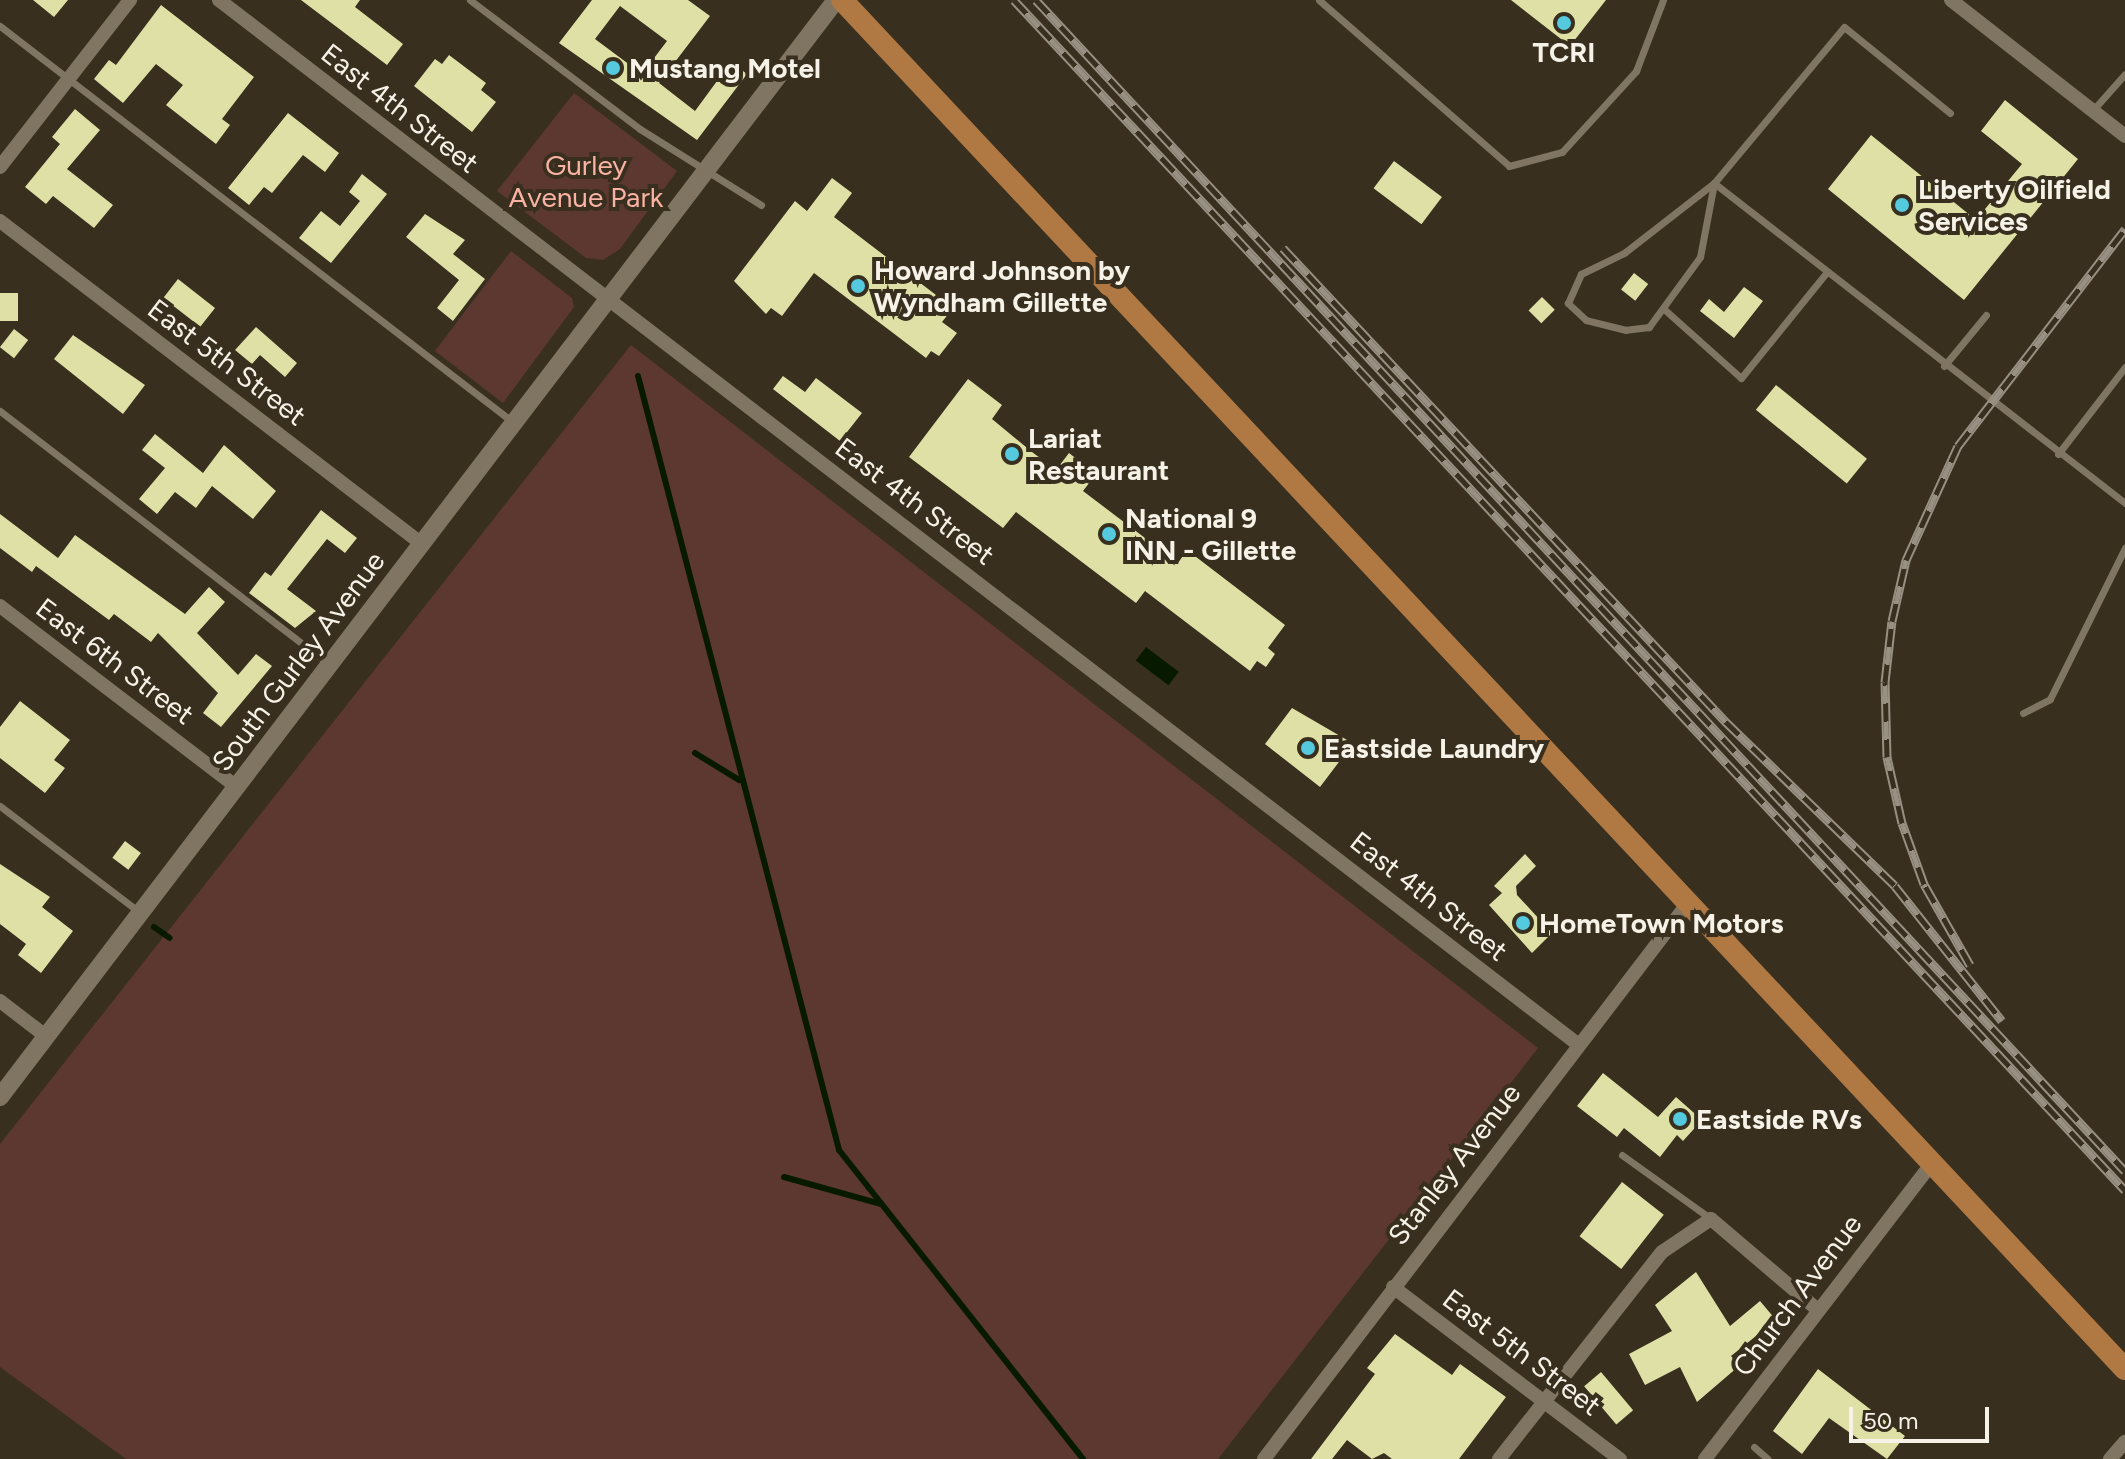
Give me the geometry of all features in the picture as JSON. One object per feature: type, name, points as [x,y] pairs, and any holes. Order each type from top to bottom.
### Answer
[{"type":"main road","points":[[842,0],[2125,1369]]},
{"type":"street","points":[[0,167],[130,0]]},
{"type":"street","name":"East 4th Street","points":[[219,0],[1579,1045]]},
{"type":"street","name":"South Gurley Avenue","points":[[0,1097],[836,0]]},
{"type":"street","points":[[1951,0],[2125,136]]},
{"type":"street","name":"East 5th Street","points":[[0,221],[422,544]]},
{"type":"street","name":"East 6th Street","points":[[0,606],[237,787]]},
{"type":"street","name":"Stanley Avenue","points":[[1264,1459],[1688,903]]},
{"type":"street","points":[[0,1001],[47,1037]]},
{"type":"street","name":"Church Avenue","points":[[1705,1459],[1932,1163]]},
{"type":"street","points":[[1499,1459],[1662,1252],[1711,1219],[1818,1310]]},
{"type":"street","name":"East 5th Street","points":[[1393,1287],[1620,1459]]},
{"type":"street","points":[[2110,1459],[2125,1442]]},
{"type":"lane","points":[[470,0],[640,129],[761,205]]},
{"type":"lane","points":[[1319,0],[1509,166],[1562,152],[1636,71],[1663,0]]},
{"type":"lane","points":[[0,26],[514,423]]},
{"type":"lane","points":[[1714,183],[1700,257],[1665,310],[1649,327],[1626,330],[1586,320],[1568,303],[1581,274],[1624,253],[1714,183],[1844,27],[1950,113]]},
{"type":"lane","points":[[2093,110],[2125,74]]},
{"type":"lane","points":[[1714,183],[1944,366],[2125,503]]},
{"type":"lane","points":[[1665,310],[1741,378],[1826,273]]},
{"type":"lane","points":[[1944,366],[1986,315]]},
{"type":"lane","points":[[2058,454],[2125,367]]},
{"type":"lane","points":[[0,411],[330,665]]},
{"type":"lane","points":[[2023,713],[2050,699],[2125,548]]},
{"type":"lane","points":[[0,806],[142,914]]},
{"type":"lane","points":[[1622,1155],[1711,1219]]},
{"type":"lane","points":[[1754,1447],[1768,1459]]},
{"type":"green space","name":"Gurley Avenue Park","points":[[574,93],[677,171],[620,249],[603,260],[586,258],[497,191]]},
{"type":"green space","name":"Gurley Avenue Park","points":[[511,251],[572,298],[574,307],[503,403],[435,351]]},
{"type":"green space","points":[[631,345],[1538,1048],[1218,1459],[126,1459],[0,1367],[0,1144]]},
{"type":"shaded area","points":[[1146,647],[1179,672],[1169,685],[1136,661]]},
{"type":"building","points":[[33,0],[68,0],[54,17]]},
{"type":"building","points":[[301,0],[360,0],[355,7],[403,44],[387,65]]},
{"type":"building","name":"Mustang Motel","points":[[592,0],[688,0],[710,16],[659,83],[695,111],[731,62],[747,74],[697,140],[559,43]],"holes":[[[620,6],[667,41],[642,74],[595,39]]]},
{"type":"building","name":"TCRI","points":[[1511,0],[1606,0],[1570,46]]},
{"type":"building","points":[[161,5],[254,77],[222,119],[230,125],[216,144],[166,105],[183,85],[156,64],[123,103],[94,79],[109,60],[116,65]]},
{"type":"building","points":[[449,55],[486,83],[481,90],[496,102],[472,132],[414,86],[435,59],[442,64]]},
{"type":"building","name":"Liberty Oilfield Services","points":[[2005,100],[2078,159],[1964,300],[1828,189],[1871,135],[1976,220],[2022,164],[1981,131]]},
{"type":"building","points":[[75,109],[100,130],[67,169],[113,205],[94,228],[53,196],[46,204],[25,187],[60,144],[52,137]]},
{"type":"building","points":[[288,113],[339,153],[325,172],[303,155],[272,193],[264,187],[249,205],[228,188]]},
{"type":"building","points":[[1394,161],[1442,197],[1421,224],[1374,188]]},
{"type":"building","points":[[362,174],[387,194],[331,263],[299,238],[321,211],[340,226],[360,201],[349,192]]},
{"type":"building","points":[[832,178],[852,193],[834,217],[953,308],[942,322],[957,333],[939,356],[931,351],[926,358],[814,273],[782,316],[771,308],[766,314],[734,281],[795,201],[807,211]]},
{"type":"building","points":[[425,214],[465,240],[453,254],[485,279],[453,321],[437,308],[459,280],[406,237]]},
{"type":"building","points":[[1634,273],[1648,284],[1635,301],[1621,290]]},
{"type":"building","points":[[178,279],[215,308],[200,327],[163,298]]},
{"type":"building","points":[[1744,287],[1763,301],[1734,338],[1700,311],[1709,299],[1724,312]]},
{"type":"building","points":[[0,293],[18,293],[18,321],[0,321]]},
{"type":"building","points":[[1542,297],[1555,310],[1541,323],[1529,310]]},
{"type":"building","points":[[256,327],[297,363],[285,377],[260,355],[252,364],[235,350]]},
{"type":"building","points":[[14,329],[28,340],[14,358],[0,347]]},
{"type":"building","points":[[73,335],[145,385],[123,414],[54,359]]},
{"type":"building","points":[[783,376],[805,392],[816,378],[862,413],[840,441],[773,389]]},
{"type":"building","points":[[968,379],[1002,405],[992,419],[1032,452],[1056,470],[1069,453],[1096,474],[1083,491],[1178,563],[1187,550],[1285,625],[1268,648],[1275,654],[1266,667],[1257,661],[1250,671],[1145,591],[1136,603],[1016,512],[1003,528],[909,457]]},
{"type":"building","points":[[1776,385],[1867,459],[1847,483],[1756,410]]},
{"type":"building","points":[[155,434],[203,473],[224,445],[276,491],[253,519],[212,486],[196,508],[175,492],[157,514],[139,499],[165,468],[142,450]]},
{"type":"building","points":[[321,510],[357,538],[345,553],[327,539],[287,589],[316,611],[295,628],[249,593],[265,572],[271,576]]},
{"type":"building","points":[[0,514],[58,558],[75,535],[185,614],[209,587],[225,602],[197,633],[238,675],[256,654],[272,666],[221,727],[203,713],[218,693],[158,633],[151,642],[114,614],[109,620],[36,566],[32,572],[0,548]]},
{"type":"building","points":[[20,701],[70,740],[54,760],[65,768],[45,793],[0,758],[0,727]]},
{"type":"building","name":"Eastside Laundry","points":[[1292,708],[1347,740],[1343,746],[1348,750],[1320,787],[1265,744]]},
{"type":"building","points":[[125,841],[141,853],[128,870],[112,858]]},
{"type":"building","name":"HomeTown Motors","points":[[1525,854],[1536,866],[1516,886],[1517,895],[1552,933],[1532,953],[1489,905],[1502,893],[1494,886]]},
{"type":"building","points":[[0,864],[50,897],[42,907],[73,931],[41,973],[18,955],[26,944],[0,924]]},
{"type":"building","points":[[1603,1073],[1658,1117],[1676,1097],[1702,1120],[1683,1141],[1677,1135],[1660,1157],[1624,1128],[1617,1137],[1577,1106]]},
{"type":"building","points":[[1622,1182],[1664,1215],[1621,1269],[1580,1236]]},
{"type":"building","points":[[1696,1272],[1730,1326],[1760,1301],[1776,1320],[1731,1356],[1739,1366],[1697,1402],[1680,1367],[1645,1385],[1629,1354],[1672,1331],[1655,1305]]},
{"type":"building","points":[[1395,1334],[1452,1375],[1460,1364],[1506,1397],[1459,1459],[1392,1459],[1384,1453],[1372,1459],[1347,1440],[1332,1459],[1311,1459],[1375,1374],[1367,1368]]},
{"type":"building","points":[[1818,1369],[1905,1436],[1887,1459],[1829,1418],[1802,1454],[1773,1431]]},
{"type":"building","points":[[1601,1372],[1633,1410],[1616,1424],[1584,1386]]},
{"type":"waterway","points":[[638,376],[839,1150],[1083,1459]]},
{"type":"waterway","points":[[695,753],[739,780]]},
{"type":"waterway","points":[[154,927],[170,938]]},
{"type":"waterway","points":[[784,1177],[881,1204]]},
{"type":"railway","points":[[1014,0],[2125,1190]]},
{"type":"railway","points":[[1036,0],[2125,1171]]},
{"type":"railway","points":[[1970,965],[1924,884],[1902,823],[1887,757],[1885,682],[1892,621],[1906,560],[1958,446],[2125,229]]},
{"type":"railway","points":[[1283,248],[1726,722],[1895,886],[2002,1021]]},
{"type":"place","name":"TCRI","points":[[1564,23]]},
{"type":"place","name":"Mustang Motel","points":[[613,68]]},
{"type":"place","name":"Liberty Oilfield Services","points":[[1902,205]]},
{"type":"place","name":"Howard Johnson by Wyndham Gillette","points":[[858,286]]},
{"type":"place","name":"Lariat Restaurant","points":[[1012,454]]},
{"type":"place","name":"National 9 INN - Gillette","points":[[1109,534]]},
{"type":"place","name":"Eastside Laundry","points":[[1308,748]]},
{"type":"place","name":"HomeTown Motors","points":[[1523,923]]},
{"type":"place","name":"Eastside RVs","points":[[1680,1119]]}]
